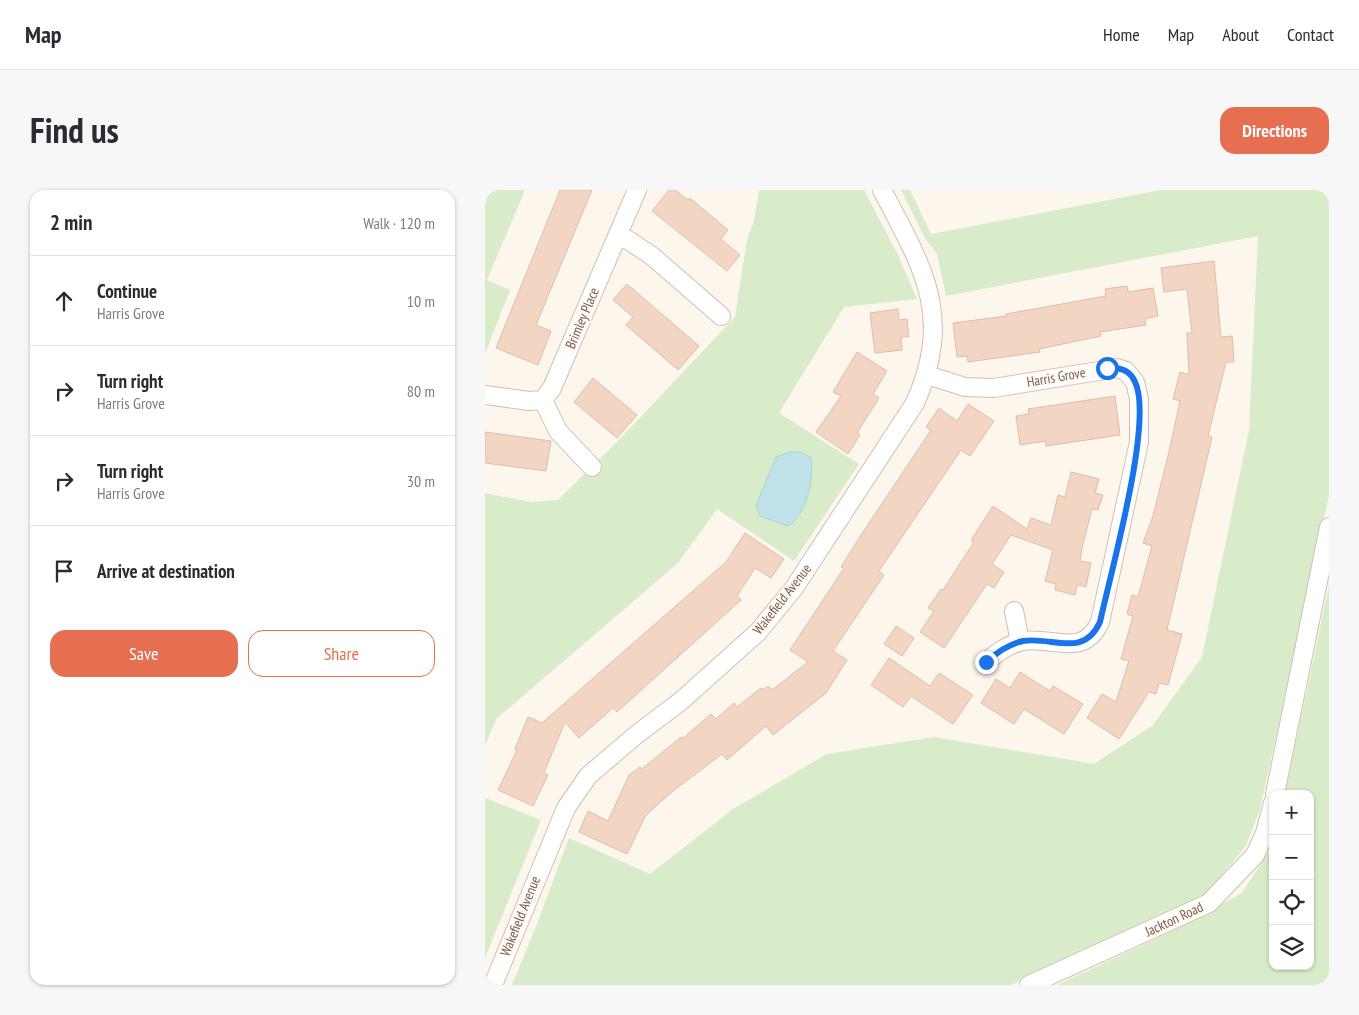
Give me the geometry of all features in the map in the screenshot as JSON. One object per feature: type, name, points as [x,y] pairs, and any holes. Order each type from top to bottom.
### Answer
[{"type":"street","name":"Brimley Place","points":[[543,400],[552,388],[637,190]]},
{"type":"street","name":"Wakefield Avenue","points":[[493,985],[562,817],[588,776],[636,735],[681,701],[758,632],[799,580],[915,403],[927,376],[933,309],[922,267],[882,190]]},
{"type":"street","points":[[619,234],[652,256],[721,316]]},
{"type":"street","name":"Harris Grove","points":[[927,376],[965,387],[994,388],[1117,368],[1126,371],[1135,382],[1139,399],[1139,442],[1100,622],[1095,633],[1088,639],[1074,644],[1020,642],[1003,648],[986,662]]},
{"type":"street","points":[[485,395],[543,400],[557,431],[592,467]]},
{"type":"street","points":[[1276,790],[1329,527]]},
{"type":"street","points":[[1014,611],[1020,642]]},
{"type":"street","name":"Jackton Road","points":[[1029,985],[1209,903],[1255,855],[1265,833],[1269,818]]},
{"type":"green space","points":[[485,190],[525,190],[487,280],[510,290],[485,354]]},
{"type":"green space","points":[[759,190],[864,190],[899,257],[917,299],[844,307],[779,413],[859,464],[794,561],[717,509],[678,563],[496,719],[485,746],[485,493],[531,502],[558,500],[617,442],[735,317],[747,239],[754,221]]},
{"type":"green space","points":[[901,190],[910,190],[931,234],[1161,190],[1329,190],[1329,495],[1260,809],[1246,846],[1205,895],[1157,920],[1011,985],[512,985],[569,838],[650,874],[733,809],[827,754],[934,737],[1094,764],[1153,725],[1202,657],[1249,430],[1258,236],[946,296],[937,254],[925,238]]},
{"type":"green space","points":[[1329,585],[1329,985],[1057,985],[1170,932],[1242,893],[1269,851],[1269,970],[1314,970],[1314,790],[1286,790]]},
{"type":"green space","points":[[485,798],[541,820],[485,958]]},
{"type":"water","points":[[790,452],[801,452],[811,458],[812,467],[810,486],[804,505],[795,520],[788,526],[760,516],[756,506],[776,457]]},
{"type":"building","points":[[560,190],[592,190],[536,325],[551,331],[538,365],[496,348]]},
{"type":"building","points":[[669,190],[675,190],[688,200],[690,198],[728,230],[721,239],[740,255],[727,271],[652,211]]},
{"type":"building","points":[[1214,261],[1221,337],[1232,336],[1234,362],[1226,362],[1208,436],[1212,437],[1167,630],[1182,634],[1168,685],[1159,683],[1156,694],[1149,692],[1119,739],[1087,718],[1102,694],[1116,702],[1129,661],[1121,659],[1133,616],[1127,614],[1132,595],[1138,597],[1152,546],[1143,543],[1153,516],[1169,452],[1180,401],[1173,399],[1180,372],[1189,375],[1187,333],[1192,333],[1187,289],[1164,292],[1161,268]]},
{"type":"building","points":[[627,284],[699,346],[678,370],[626,325],[633,317],[613,300]]},
{"type":"building","points":[[1127,286],[1128,292],[1153,288],[1158,316],[1145,319],[1146,325],[1100,332],[1101,336],[1039,349],[1040,352],[968,362],[967,356],[957,357],[953,323],[1006,316],[1006,314],[1106,296],[1105,289]]},
{"type":"building","points":[[898,309],[899,320],[907,319],[909,337],[901,337],[902,350],[875,353],[870,313]]},
{"type":"building","points":[[857,352],[887,371],[873,394],[879,398],[857,433],[860,435],[848,454],[816,432],[841,396],[833,392]]},
{"type":"building","points":[[593,378],[637,415],[617,438],[574,402]]},
{"type":"building","points":[[1115,396],[1120,435],[1046,446],[1046,441],[1020,445],[1016,416],[1029,414],[1028,409]]},
{"type":"building","points":[[968,404],[994,421],[970,456],[961,450],[879,571],[884,575],[833,651],[847,660],[826,693],[773,735],[766,726],[727,760],[722,754],[673,791],[646,815],[627,854],[579,832],[588,811],[608,821],[629,775],[640,767],[642,769],[711,714],[716,719],[734,703],[737,707],[761,688],[763,690],[768,686],[772,690],[808,662],[790,650],[844,568],[841,567],[861,535],[931,430],[926,427],[939,408],[957,421]]},
{"type":"building","points":[[485,432],[551,441],[546,471],[485,463]]},
{"type":"building","points":[[1071,472],[1099,479],[1095,493],[1103,495],[1098,510],[1092,509],[1082,548],[1080,561],[1091,563],[1086,587],[1077,585],[1075,595],[1055,590],[1056,584],[1045,581],[1053,550],[1011,535],[992,564],[1004,572],[994,588],[987,584],[944,648],[920,632],[934,611],[928,608],[941,589],[943,590],[974,542],[971,540],[993,506],[1027,529],[1031,518],[1051,525],[1058,495],[1065,497]]},
{"type":"building","points":[[745,533],[784,559],[771,578],[755,568],[737,596],[741,600],[617,712],[613,708],[579,738],[565,722],[544,773],[548,775],[533,806],[498,790],[517,750],[515,749],[528,717],[542,723],[726,562]]},
{"type":"building","points":[[896,626],[914,638],[902,656],[884,644]]},
{"type":"building","points":[[889,658],[930,686],[939,673],[973,695],[953,724],[911,696],[903,707],[871,685]]},
{"type":"building","points":[[1020,672],[1050,691],[1053,686],[1083,704],[1064,734],[1024,709],[1014,724],[981,703],[996,679],[1010,688]]},
{"type":"route","points":[[986,662],[1003,648],[1023,641],[1074,644],[1088,639],[1095,633],[1100,622],[1139,442],[1139,399],[1135,382],[1126,371],[1117,368],[1107,368]]}]
